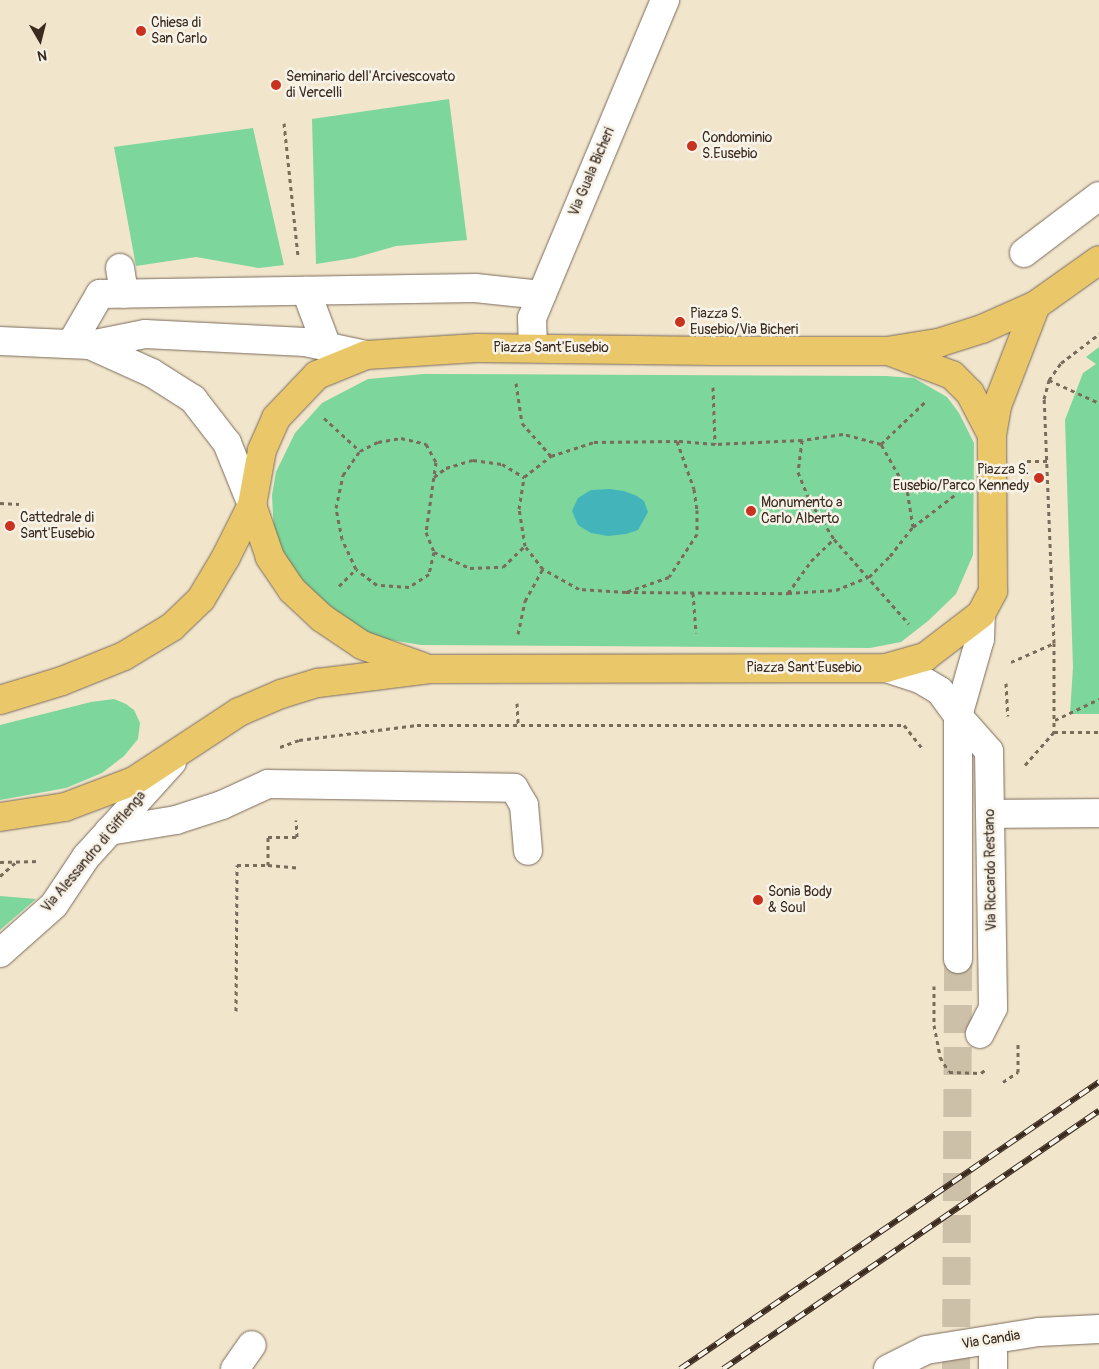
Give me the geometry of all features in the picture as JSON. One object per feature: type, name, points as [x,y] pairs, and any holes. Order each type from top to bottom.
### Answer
[{"type":"main road","points":[[1036,305],[1099,260]]},
{"type":"main road","name":"Piazza Sant'Eusebio","points":[[430,669],[362,645],[322,618],[292,590],[270,557],[252,504],[262,450],[276,418],[317,375],[366,355],[477,348],[887,351],[938,343],[982,329],[1036,305]]},
{"type":"main road","name":"Piazza Sant'Eusebio","points":[[0,817],[65,807],[134,781],[239,712],[281,694],[318,683],[430,669],[886,668],[925,657],[981,614],[994,591],[992,435],[996,406],[1036,305]]},
{"type":"main road","name":"Piazza Sant'Eusebio","points":[[887,351],[952,375],[970,393],[992,435]]},
{"type":"main road","points":[[0,700],[62,681],[124,656],[172,627],[201,599],[226,558],[252,504]]},
{"type":"street","name":"Via Guala Bicheri","points":[[533,347],[532,318],[666,0]]},
{"type":"street","points":[[1024,253],[1099,196]]},
{"type":"street","points":[[0,341],[80,345],[100,294],[122,281],[306,291],[474,288],[542,295]]},
{"type":"street","points":[[306,291],[327,347]]},
{"type":"street","name":"Piazza Sant'Eusebio","points":[[80,345],[145,334],[305,342],[366,355]]},
{"type":"street","name":"Piazza Sant'Eusebio","points":[[80,345],[152,373],[193,399],[227,443],[252,504]]},
{"type":"street","points":[[958,959],[958,716],[980,639],[981,614]]},
{"type":"street","name":"Via Riccardo Restano","points":[[886,668],[920,678],[940,691],[958,716],[989,751],[993,1008],[980,1034]]},
{"type":"street","name":"Via Alessandro di Gifflenga","points":[[0,953],[54,905],[86,857],[185,748]]},
{"type":"street","points":[[109,831],[176,820],[222,805],[268,784],[514,788],[524,805],[528,851]]},
{"type":"street","points":[[990,814],[1099,813]]},
{"type":"street","name":"Via Candia","points":[[888,1369],[926,1350],[1039,1332],[1099,1329]]},
{"type":"street","points":[[992,1340],[993,1369]]},
{"type":"street","points":[[235,1369],[252,1345]]},
{"type":"path","points":[[284,123],[299,264]]},
{"type":"path","points":[[989,763],[1026,765],[1054,732],[1054,643],[1044,399],[1049,380],[1061,363],[1099,334]]},
{"type":"path","points":[[516,379],[522,424],[551,456]]},
{"type":"path","points":[[713,380],[715,444]]},
{"type":"path","points":[[1049,380],[1099,403]]},
{"type":"path","points":[[881,444],[928,399]]},
{"type":"path","points":[[321,415],[360,451]]},
{"type":"path","points":[[912,527],[907,490],[881,444],[843,434],[802,440],[715,444],[677,441],[594,442],[551,456],[524,477],[519,509],[525,546],[543,569],[579,589],[626,592],[788,593],[836,590],[869,577],[890,556],[912,527],[963,488]]},
{"type":"path","points":[[401,438],[426,444],[436,462],[434,478],[426,532],[434,552],[429,574],[409,587],[377,585],[356,569],[342,538],[336,508],[343,475],[360,451],[378,442],[401,438]]},
{"type":"path","points":[[802,440],[798,472],[810,502],[834,538],[911,626]]},
{"type":"path","points":[[626,592],[669,577],[697,534],[697,510],[694,489],[677,441]]},
{"type":"path","points":[[434,478],[446,468],[473,460],[502,464],[524,477]]},
{"type":"path","points":[[1024,460],[1047,461]]},
{"type":"path","points":[[0,504],[19,504]]},
{"type":"path","points":[[788,593],[811,561],[834,538]]},
{"type":"path","points":[[434,552],[470,568],[503,567],[525,546]]},
{"type":"path","points":[[517,640],[525,601],[543,569]]},
{"type":"path","points":[[693,592],[697,641]]},
{"type":"path","points":[[1006,664],[1054,643]]},
{"type":"path","points":[[1054,721],[1099,699]]},
{"type":"path","points":[[517,702],[518,726]]},
{"type":"path","points":[[1054,732],[1099,732]]},
{"type":"path","points":[[268,865],[268,837],[297,837],[296,815]]},
{"type":"path","points":[[0,876],[16,862]]},
{"type":"path","points":[[236,1011],[237,865],[300,868]]},
{"type":"path","points":[[1003,1082],[1018,1072],[1018,1041]]},
{"type":"green space","points":[[449,99],[467,240],[396,246],[354,258],[316,264],[312,119]]},
{"type":"green space","points":[[253,128],[284,265],[259,268],[196,257],[136,266],[114,147]]},
{"type":"green space","points":[[1099,347],[1099,714],[1070,714],[1073,667],[1065,420],[1083,373],[1096,364],[1086,357]]},
{"type":"green space","points":[[424,374],[886,376],[914,378],[947,397],[959,413],[974,443],[973,555],[956,594],[928,621],[901,642],[870,648],[421,645],[373,637],[325,614],[283,560],[275,538],[273,515],[272,495],[276,472],[295,433],[322,403],[368,379]]},
{"type":"green space","points":[[114,699],[134,710],[140,723],[138,739],[124,756],[102,773],[66,788],[0,800],[0,725],[91,702]]},
{"type":"green space","points":[[0,896],[36,899],[0,930]]},
{"type":"water","points":[[610,489],[624,491],[644,501],[648,512],[638,530],[626,534],[608,536],[591,533],[578,525],[572,511],[578,498],[591,490]]},
{"type":"tunnel","points":[[956,1369],[958,959]]},
{"type":"railway","points":[[680,1369],[1099,1082]]},
{"type":"railway","points":[[723,1369],[1099,1111]]},
{"type":"place","name":"Chiesa di San Carlo","points":[[141,31]]},
{"type":"place","name":"Seminario dell'Arcivescovato di Vercelli","points":[[276,85]]},
{"type":"place","name":"Condominio S.Eusebio","points":[[692,146]]},
{"type":"place","name":"Piazza S. Eusebio/Via Bicheri","points":[[680,322]]},
{"type":"place","name":"Piazza S. Eusebio/Parco Kennedy","points":[[1039,478]]},
{"type":"place","name":"Monumento a Carlo Alberto","points":[[751,511]]},
{"type":"place","name":"Cattedrale di Sant'Eusebio","points":[[10,526]]},
{"type":"place","name":"Sonia Body & Soul","points":[[758,900]]}]
